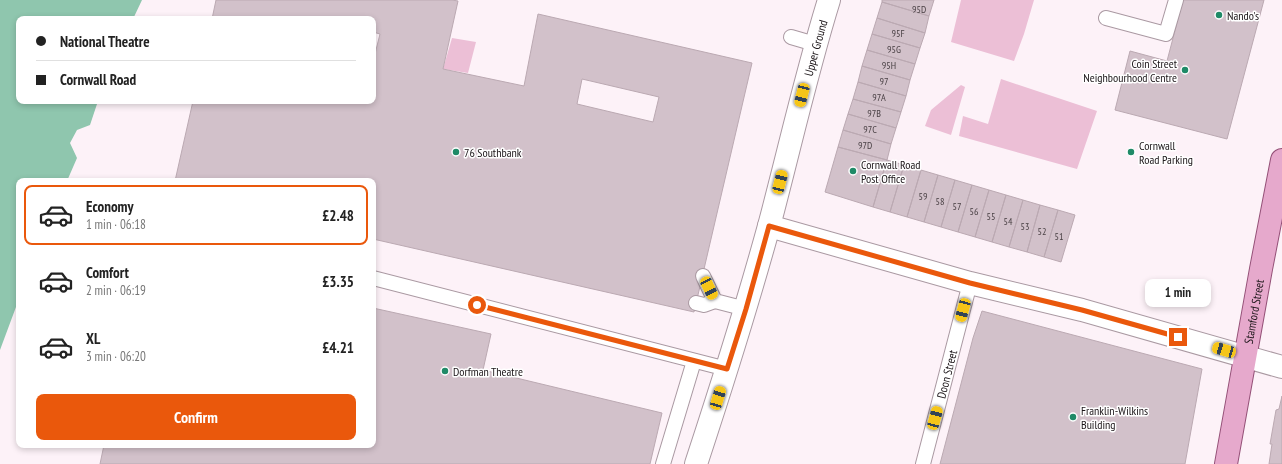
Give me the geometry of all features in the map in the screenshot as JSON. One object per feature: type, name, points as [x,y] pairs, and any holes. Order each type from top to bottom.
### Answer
[{"type":"main road","name":"Stamford Street","points":[[1226,464],[1282,160]]},
{"type":"street","name":"Upper Ground","points":[[696,464],[746,309],[769,226],[815,44],[829,0]]},
{"type":"street","points":[[769,226],[970,283],[1082,310],[1282,367]]},
{"type":"lane","points":[[1106,18],[1166,34],[1176,0]]},
{"type":"lane","points":[[791,37],[815,44]]},
{"type":"lane","points":[[703,276],[715,301]]},
{"type":"lane","points":[[376,279],[727,369]]},
{"type":"lane","name":"Doon Street","points":[[922,464],[970,283]]},
{"type":"lane","points":[[696,303],[704,305],[715,301],[746,309]]},
{"type":"lane","points":[[664,464],[694,361]]},
{"type":"shaded area","points":[[0,0],[142,0],[134,16],[16,16],[16,104],[97,104],[90,125],[77,130],[70,143],[77,158],[68,178],[16,178],[16,307],[0,350]]},
{"type":"shaded area","points":[[961,0],[1034,0],[1014,61],[951,42]]},
{"type":"shaded area","points":[[452,38],[476,42],[468,73],[443,69]]},
{"type":"shaded area","points":[[1001,79],[1097,111],[1077,169],[959,136],[963,116],[988,124]]},
{"type":"shaded area","points":[[961,85],[965,87],[951,135],[925,126],[931,110]]},
{"type":"building","name":"76 Southbank","points":[[216,0],[458,1],[443,69],[524,86],[538,14],[752,63],[694,312],[376,240],[376,178],[176,178],[192,104],[376,104],[376,50],[380,34],[376,33],[376,16],[213,16]],"holes":[[[582,79],[659,97],[653,122],[577,104]]]},
{"type":"building","points":[[882,0],[934,0],[929,16],[882,2]]},
{"type":"building","name":"Coin Street Neighbourhood Centre","points":[[1183,0],[1264,0],[1227,139],[1115,110],[1130,51],[1167,61]]},
{"type":"building","points":[[882,2],[929,16],[925,33],[877,18]]},
{"type":"building","points":[[877,18],[925,33],[920,48],[872,34]]},
{"type":"building","points":[[872,34],[920,48],[915,64],[867,50]]},
{"type":"building","points":[[867,50],[915,64],[910,80],[862,66]]},
{"type":"building","points":[[862,66],[910,80],[906,96],[858,82]]},
{"type":"building","points":[[858,82],[906,96],[901,112],[853,99]]},
{"type":"building","points":[[853,99],[901,112],[896,128],[848,114]]},
{"type":"building","points":[[848,114],[896,128],[891,144],[843,130]]},
{"type":"building","points":[[843,130],[891,144],[887,160],[838,147]]},
{"type":"building","points":[[838,147],[887,160],[873,207],[825,192]]},
{"type":"building","points":[[887,160],[904,165],[890,212],[873,207]]},
{"type":"building","points":[[904,165],[921,170],[907,217],[890,212]]},
{"type":"building","points":[[921,170],[938,175],[924,222],[907,217]]},
{"type":"building","points":[[938,175],[955,180],[941,227],[924,222]]},
{"type":"building","points":[[955,180],[972,185],[958,232],[941,227]]},
{"type":"building","points":[[972,185],[989,190],[975,237],[958,232]]},
{"type":"building","points":[[989,190],[1006,195],[992,242],[975,237]]},
{"type":"building","points":[[1006,195],[1023,200],[1009,247],[992,242]]},
{"type":"building","points":[[1023,200],[1040,205],[1027,252],[1009,247]]},
{"type":"building","points":[[1040,205],[1058,210],[1044,257],[1027,252]]},
{"type":"building","points":[[1058,210],[1075,215],[1061,262],[1044,257]]},
{"type":"building","points":[[376,309],[491,334],[483,370],[662,413],[650,464],[100,464],[103,448],[376,448]]},
{"type":"building","name":"Franklin-Wilkins Building","points":[[982,311],[1202,369],[1185,464],[940,464],[973,338]]},
{"type":"building","points":[[1282,396],[1282,464],[1269,464],[1272,444],[1270,444],[1276,410],[1279,409]]},
{"type":"place","name":"Nando's","points":[[1219,15]]},
{"type":"place","name":"Coin Street Neighbourhood Centre","points":[[1185,70]]},
{"type":"place","name":"76 Southbank","points":[[456,152]]},
{"type":"place","name":"Cornwall Road Parking","points":[[1131,152]]},
{"type":"place","name":"Cornwall Road Post Office","points":[[853,171]]},
{"type":"place","name":"Dorfman Theatre","points":[[445,371]]},
{"type":"place","name":"Franklin-Wilkins Building","points":[[1073,417]]},
{"type":"route","points":[[477,305],[727,369],[746,309],[769,226],[785,229],[970,283],[1082,310],[1178,337]]}]
